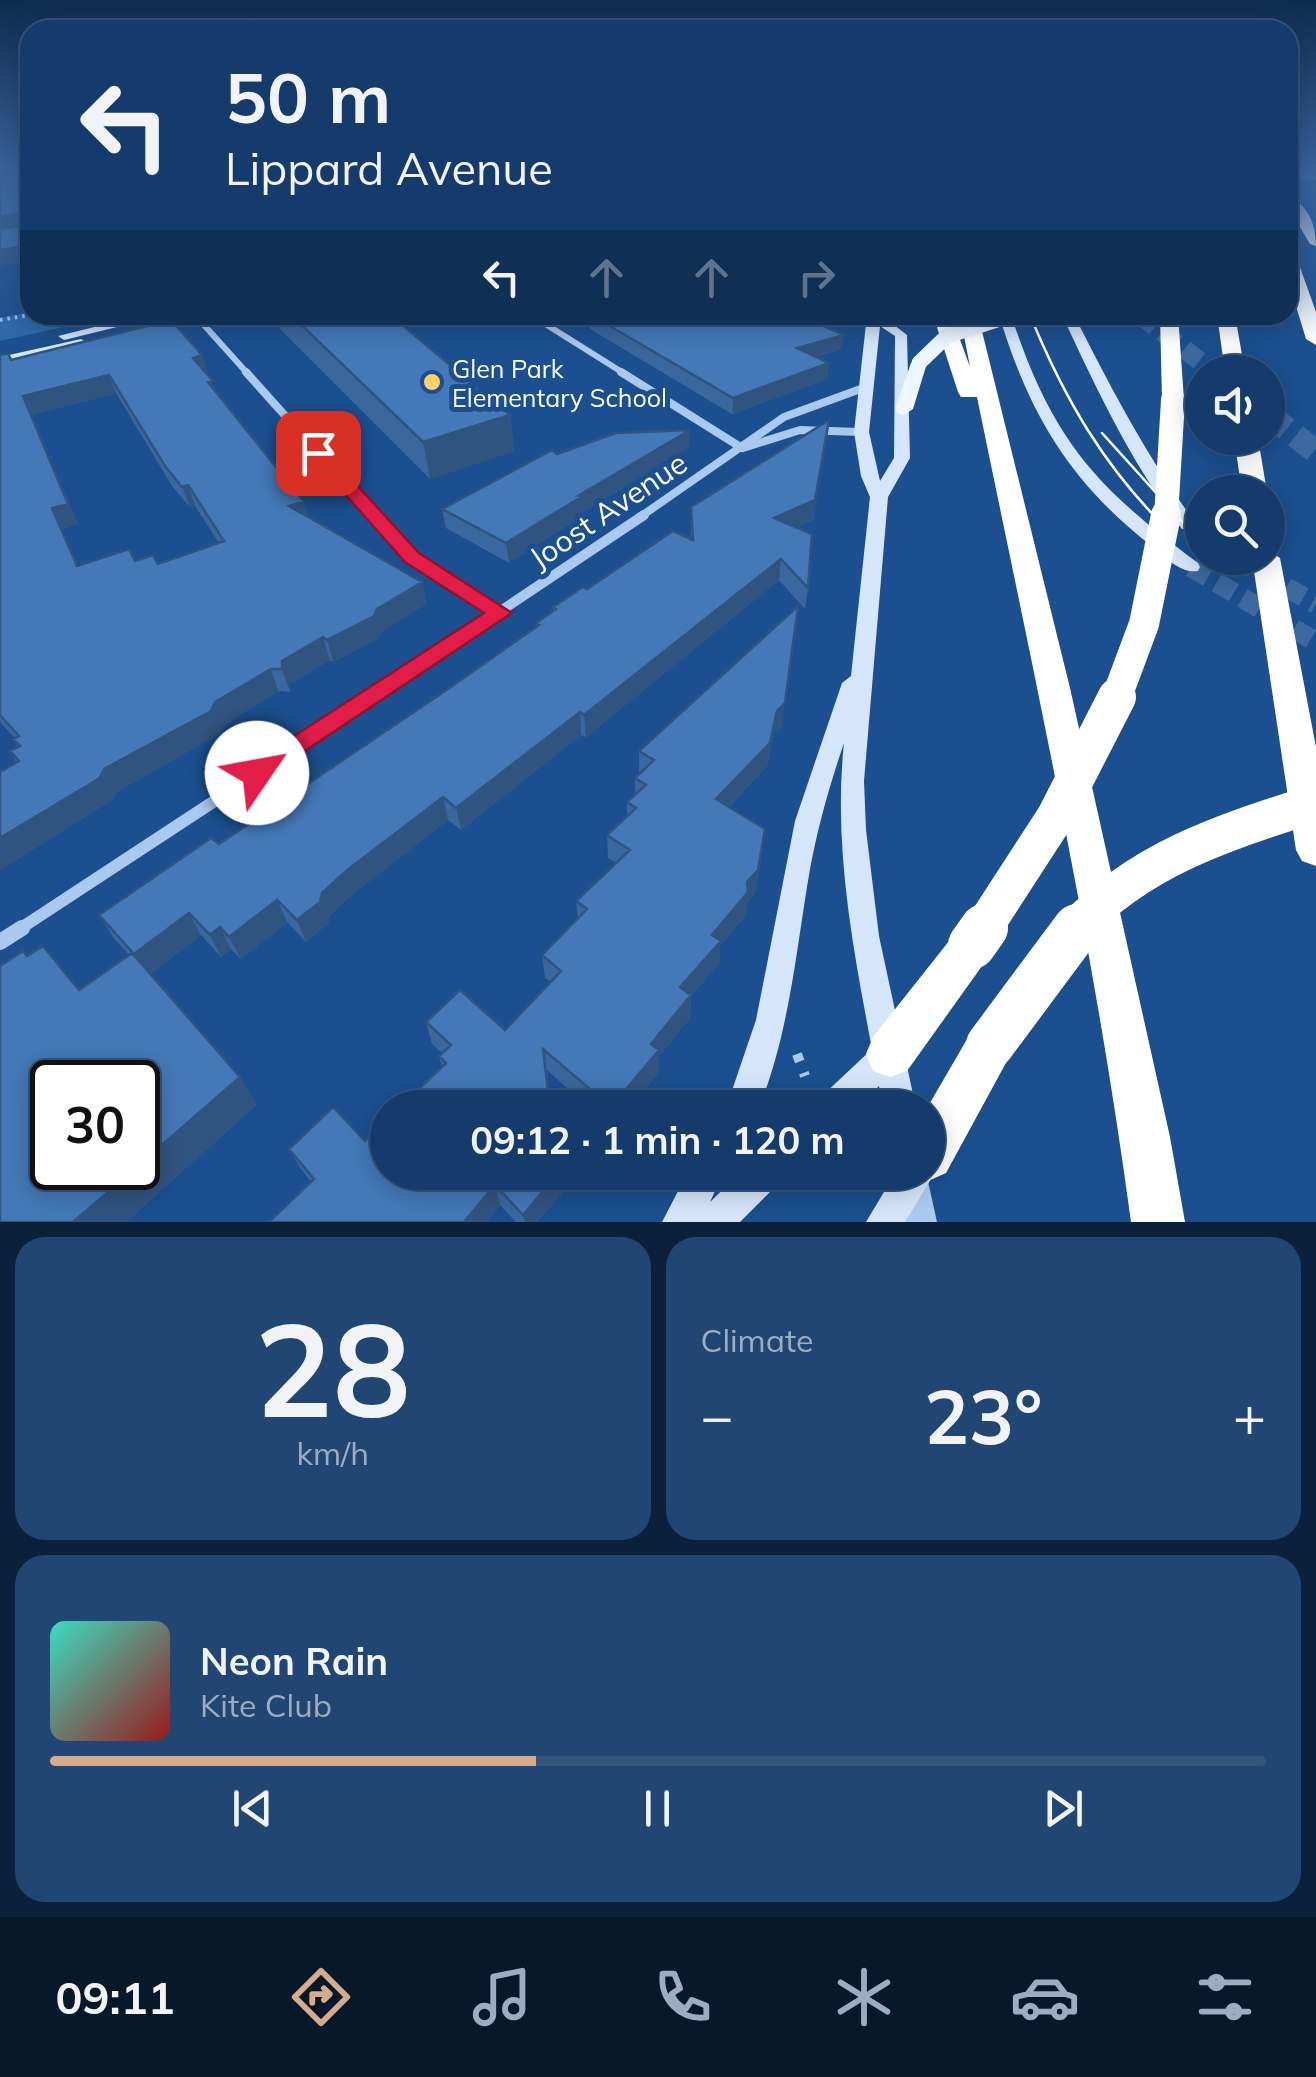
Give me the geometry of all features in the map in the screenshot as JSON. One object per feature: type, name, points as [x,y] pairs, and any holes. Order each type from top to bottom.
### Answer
[{"type":"highway","points":[[1298,286],[1316,339]]},
{"type":"highway","points":[[945,325],[999,458]]},
{"type":"highway","points":[[971,325],[1053,688],[1158,1222]]},
{"type":"highway","points":[[890,1054],[972,945],[1072,789],[1128,672],[1148,618],[1166,536],[1174,472],[1169,325]]},
{"type":"highway","points":[[1228,325],[1232,355]]},
{"type":"highway","points":[[1269,575],[1316,850]]},
{"type":"highway","points":[[945,1131],[990,1045],[1070,936],[1106,898],[1145,870],[1187,848],[1316,803]]},
{"type":"main road","points":[[0,350],[114,325]]},
{"type":"main road","points":[[0,361],[160,325]]},
{"type":"main road","points":[[873,325],[860,432],[864,468],[879,497]]},
{"type":"main road","points":[[888,325],[901,335],[902,458],[879,497],[852,781],[853,830],[865,936],[897,1090]]},
{"type":"main road","points":[[904,409],[924,353],[945,336],[978,325]]},
{"type":"main road","points":[[1011,325],[1030,392],[1079,471],[1108,503],[1185,561]]},
{"type":"main road","points":[[1073,325],[1131,442],[1156,485],[1185,520]]},
{"type":"main road","points":[[750,1090],[782,984],[797,870],[814,797],[865,648]]},
{"type":"main road","points":[[853,1090],[890,1054]]},
{"type":"main road","points":[[680,1222],[697,1190]]},
{"type":"main road","points":[[715,1222],[748,1190]]},
{"type":"main road","points":[[884,1222],[911,1190]]},
{"type":"street","points":[[208,325],[412,558],[500,613]]},
{"type":"street","points":[[547,325],[742,448]]},
{"type":"street","name":"Joost Avenue","points":[[0,942],[500,613],[742,448],[758,433],[791,414],[866,387]]},
{"type":"street","name":"Joost Avenue","points":[[742,448],[800,430],[860,432]]},
{"type":"path","points":[[791,1047],[801,1060],[805,1076]]},
{"type":"shaded area","points":[[20,314],[20,325],[73,325],[0,341],[0,318]]},
{"type":"building","points":[[20,228],[20,245],[0,250],[0,229]]},
{"type":"building","points":[[151,325],[175,325],[202,355],[193,358],[213,381],[208,382],[304,502],[289,506],[422,582],[377,609],[374,616],[327,640],[323,637],[282,661],[282,669],[271,669],[215,702],[211,711],[104,769],[100,778],[0,838],[0,772],[19,761],[10,751],[20,746],[13,739],[19,736],[0,715],[0,355],[8,353],[11,360]],"holes":[[[109,375],[182,487],[188,485],[224,541],[158,564],[153,555],[135,561],[129,549],[77,566],[52,508],[68,504],[23,396]]]},
{"type":"building","points":[[301,325],[402,325],[510,415],[423,442]]},
{"type":"building","points":[[608,325],[822,325],[844,335],[797,348],[829,363],[733,398]]},
{"type":"building","points":[[829,420],[815,500],[774,518],[812,534],[808,588],[781,559],[584,715],[580,712],[456,808],[443,797],[346,871],[322,893],[320,902],[297,920],[277,900],[229,937],[220,927],[210,935],[189,913],[134,954],[99,915],[211,838],[219,844],[448,689],[539,625],[536,623],[556,609],[553,607],[583,587],[587,589],[673,531],[693,540],[691,507]]},
{"type":"building","points":[[690,430],[506,543],[442,509],[552,450],[557,454],[616,433]]},
{"type":"building","points":[[798,606],[785,703],[777,711],[770,743],[716,799],[765,829],[758,870],[747,882],[748,892],[712,935],[721,941],[680,987],[691,995],[651,1044],[659,1050],[625,1090],[591,1090],[543,1049],[548,1090],[418,1090],[446,1063],[439,1056],[451,1045],[426,1022],[460,990],[505,1030],[561,971],[542,955],[587,909],[576,901],[630,850],[607,835],[636,808],[627,802],[646,785],[635,778],[654,760],[639,751]]},
{"type":"building","points":[[43,946],[79,990],[132,953],[240,1077],[160,1147],[160,1060],[30,1060],[30,1190],[110,1190],[73,1222],[0,1222],[0,966],[23,951],[27,956]]},
{"type":"building","points":[[333,1107],[365,1141],[370,1136],[370,1190],[491,1190],[464,1222],[269,1222],[314,1179],[289,1149]]},
{"type":"building","points":[[500,1190],[544,1190],[523,1215]]},
{"type":"tunnel","points":[[1153,325],[1192,355]]},
{"type":"tunnel","points":[[1285,427],[1316,452]]},
{"type":"tunnel","points":[[1204,575],[1316,642]]},
{"type":"tunnel","points":[[1264,575],[1316,604]]},
{"type":"tram line","points":[[1034,325],[1088,430],[1124,482],[1168,530]]},
{"type":"tram line","points":[[1102,433],[1185,525]]},
{"type":"place","name":"Glen Park Elementary School","points":[[432,382]]},
{"type":"route","points":[[257,773],[500,613],[412,558],[318,453]]}]
